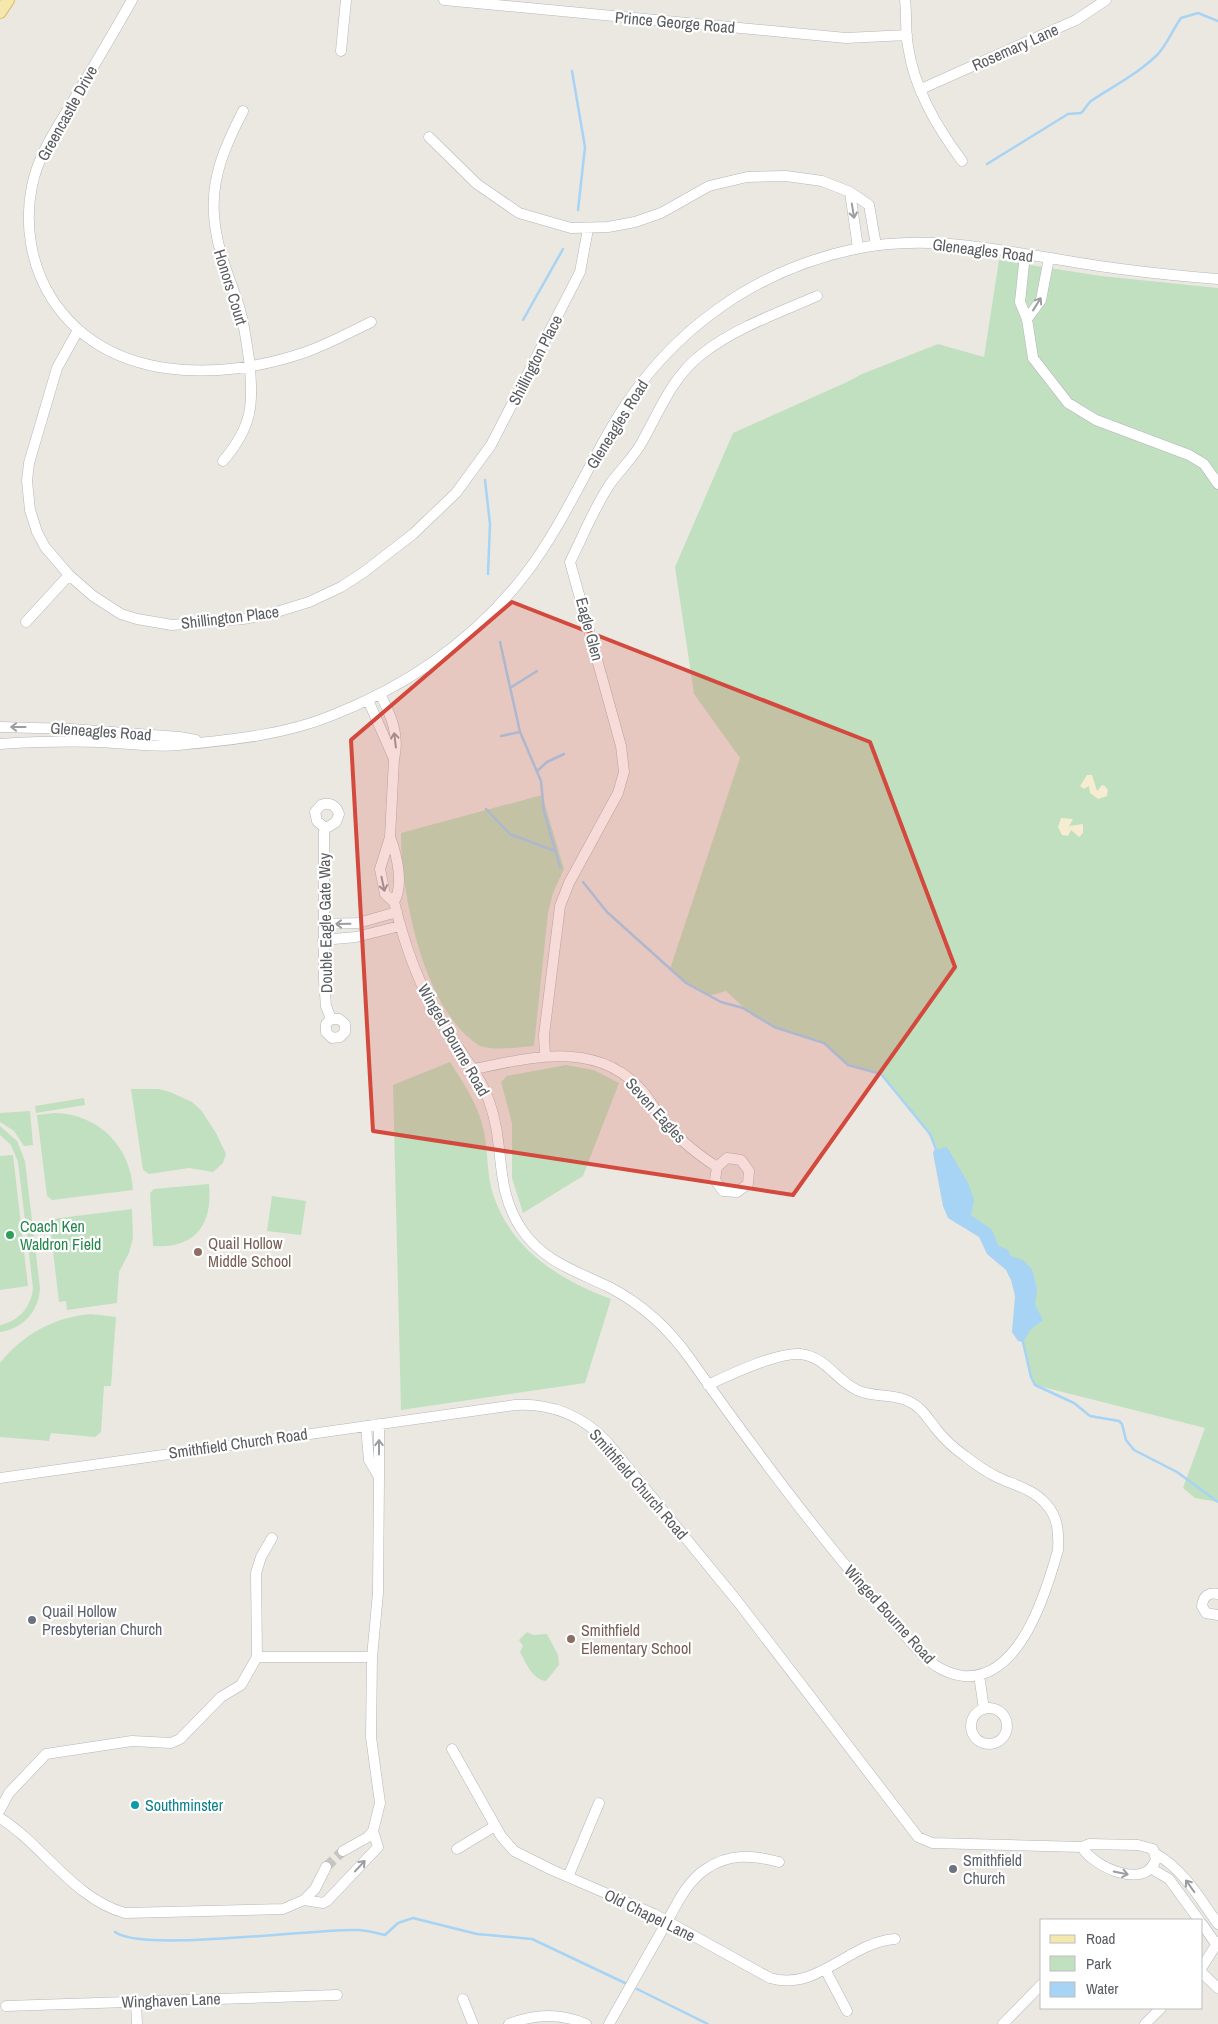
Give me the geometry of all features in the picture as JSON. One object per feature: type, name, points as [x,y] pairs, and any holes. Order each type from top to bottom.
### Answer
[{"type":"main road","points":[[0,12],[8,0]]},
{"type":"street","name":"Greencastle Drive","points":[[132,0],[42,156],[31,192],[29,224],[36,264],[48,293],[59,309],[91,341],[118,356],[156,368],[184,370],[250,366],[306,352],[371,322]]},
{"type":"street","points":[[341,51],[346,0]]},
{"type":"street","name":"Prince George Road","points":[[444,0],[846,38],[907,35]]},
{"type":"street","points":[[905,0],[911,61],[931,116],[962,161]]},
{"type":"street","name":"Rosemary Lane","points":[[921,89],[1076,20],[1106,0]]},
{"type":"street","name":"Honors Court","points":[[223,460],[241,437],[250,417],[252,398],[250,366],[242,318],[219,250],[214,214],[215,186],[223,152],[243,111]]},
{"type":"street","points":[[429,137],[477,184],[519,214],[551,224],[588,229],[635,222],[660,213],[709,186],[747,177],[786,176],[822,181],[850,192],[869,205],[876,245]]},
{"type":"street","points":[[850,192],[858,248]]},
{"type":"street","name":"Shillington Place","points":[[78,330],[57,368],[33,444],[27,481],[30,510],[37,532],[45,547],[69,575],[93,596],[121,614],[148,622],[172,625],[243,619],[293,608],[332,592],[364,572],[436,514],[460,488],[484,456],[580,272],[588,229]]},
{"type":"street","name":"Gleneagles Road","points":[[0,744],[90,742],[177,746],[202,741],[249,737],[331,717],[380,694],[422,671],[452,648],[493,610],[522,578],[556,528],[616,420],[645,377],[674,345],[707,316],[750,288],[810,260],[876,245],[940,242],[1171,276],[1218,279]]},
{"type":"street","points":[[1025,254],[1020,302],[1027,319],[1033,358],[1068,403],[1096,420],[1189,455],[1204,464],[1218,484]]},
{"type":"street","points":[[1027,319],[1041,300],[1049,258]]},
{"type":"street","name":"Eagle Glen","points":[[545,1056],[544,1035],[560,906],[568,883],[618,793],[624,772],[621,746],[570,562],[609,486],[641,443],[662,402],[683,372],[701,355],[723,340],[760,321],[817,296]]},
{"type":"street","points":[[26,622],[69,575]]},
{"type":"street","name":"Winged Bourne Road","points":[[380,694],[388,711],[396,739],[390,838],[380,869],[385,894],[394,902],[413,968],[429,1001],[474,1069],[482,1085],[495,1119],[504,1190],[514,1217],[528,1238],[550,1259],[564,1268],[610,1287],[645,1310],[680,1344],[708,1386],[807,1518],[858,1580],[925,1655],[946,1671],[965,1676],[978,1675],[997,1668],[1011,1656],[1032,1620],[1058,1550],[1059,1539],[1055,1519],[1044,1502],[1026,1489],[995,1476],[964,1456],[937,1430],[922,1411],[909,1401],[898,1397],[857,1390],[844,1382],[831,1368],[809,1356],[793,1354],[777,1357],[708,1386]]},
{"type":"street","name":"Winged Bourne Road","points":[[368,700],[394,759]]},
{"type":"street","name":"Gleneagles Road","points":[[0,728],[71,729],[179,737],[202,741]]},
{"type":"street","name":"Double Eagle Gate Way","points":[[324,827],[323,940],[326,1006],[331,1019]]},
{"type":"street","name":"Winged Bourne Road","points":[[390,838],[396,851],[399,894],[394,902]]},
{"type":"street","points":[[324,924],[358,923],[397,912]]},
{"type":"street","points":[[323,940],[356,937],[400,926]]},
{"type":"street","name":"Seven Eagles","points":[[474,1069],[545,1056],[576,1056],[592,1059],[620,1071],[644,1094],[662,1119],[685,1143],[717,1167]]},
{"type":"street","name":"Smithfield Church Road","points":[[0,1478],[525,1404],[556,1409],[582,1421],[608,1442],[685,1536],[918,1837],[932,1843],[1082,1847],[1089,1844],[1138,1845],[1153,1849],[1156,1854],[1172,1863],[1218,1924]]},
{"type":"street","points":[[343,1851],[368,1837],[373,1831],[380,1803],[370,1737],[372,1657],[378,1593],[379,1424]]},
{"type":"street","points":[[366,1426],[369,1460],[379,1477]]},
{"type":"street","points":[[0,1810],[9,1793],[46,1754],[132,1741],[144,1740],[171,1743],[180,1739],[221,1696],[240,1685],[257,1657],[256,1573],[261,1557],[272,1538]]},
{"type":"street","points":[[1218,1594],[1208,1594],[1202,1606],[1206,1613],[1218,1615]]},
{"type":"street","points":[[257,1657],[372,1657]]},
{"type":"street","points":[[978,1675],[984,1709]]},
{"type":"street","name":"Old Chapel Lane","points":[[452,1749],[495,1826],[514,1850],[524,1858],[668,1922],[770,1978],[784,1982],[797,1981],[874,1943],[895,1939]]},
{"type":"street","points":[[568,1877],[599,1803]]},
{"type":"street","points":[[0,1818],[66,1876],[114,1910],[125,1913],[283,1909],[304,1900],[315,1889],[326,1867]]},
{"type":"street","points":[[457,1849],[495,1826]]},
{"type":"street","points":[[304,1900],[324,1903],[327,1901],[378,1847],[373,1831]]},
{"type":"street","points":[[1082,1847],[1085,1852],[1114,1872],[1138,1874],[1152,1869]]},
{"type":"street","points":[[1152,1869],[1156,1854]]},
{"type":"street","points":[[609,2024],[693,1881],[712,1865],[740,1856],[760,1857],[779,1862]]},
{"type":"street","points":[[1152,1869],[1169,1879],[1198,1919]]},
{"type":"street","points":[[1203,1925],[1217,1943],[1203,1965]]},
{"type":"street","points":[[825,1968],[847,2012]]},
{"type":"street","points":[[1203,1974],[1218,1988]]},
{"type":"street","points":[[1003,2024],[1040,1986]]},
{"type":"street","name":"Winghaven Lane","points":[[6,2006],[337,1994]]},
{"type":"street","points":[[463,1999],[473,2024]]},
{"type":"street","points":[[136,2002],[137,2024]]},
{"type":"street","points":[[1145,2024],[1160,2009]]},
{"type":"street","points":[[509,2024],[543,2016],[572,2019],[586,2024]]},
{"type":"highlighted area","points":[[512,602],[870,742],[955,967],[793,1195],[373,1131],[351,740]]},
{"type":"green space","points":[[999,260],[1101,276],[1218,288],[1218,1502],[1195,1498],[1183,1488],[1205,1428],[1035,1385],[1025,1350],[1015,1331],[1022,1285],[977,1228],[930,1134],[881,1074],[848,1065],[824,1043],[774,1027],[753,1016],[726,991],[709,996],[686,983],[670,969],[740,758],[694,694],[675,567],[733,433],[862,374],[938,344],[984,357]]},
{"type":"green space","points":[[542,795],[564,869],[553,893],[548,913],[534,1046],[489,1048],[477,1044],[458,1027],[442,1004],[429,978],[419,948],[405,887],[401,833]]},
{"type":"green space","points":[[450,1062],[467,1088],[480,1117],[485,1137],[491,1187],[501,1214],[512,1231],[525,1247],[556,1272],[611,1299],[585,1383],[401,1410],[393,1085]]},
{"type":"green space","points":[[566,1065],[594,1070],[619,1083],[583,1176],[523,1213],[512,1178],[512,1123],[501,1082],[507,1076]]},
{"type":"green space","points":[[131,1089],[159,1089],[192,1102],[201,1110],[216,1133],[226,1154],[223,1163],[213,1172],[189,1168],[149,1174],[143,1170]]},
{"type":"green space","points":[[84,1098],[85,1105],[36,1113],[35,1106]]},
{"type":"green space","points":[[30,1111],[33,1145],[24,1146],[14,1131],[0,1122],[0,1113]]},
{"type":"green space","points":[[55,1113],[85,1119],[98,1126],[110,1136],[126,1160],[131,1174],[133,1190],[52,1200],[47,1196],[37,1115]]},
{"type":"green space","points":[[0,1126],[17,1141],[25,1161],[40,1288],[37,1304],[28,1318],[16,1327],[0,1332],[0,1325],[18,1317],[27,1307],[33,1288],[18,1162],[11,1145],[0,1135]]},
{"type":"green space","points":[[13,1155],[28,1286],[0,1290],[0,1156]]},
{"type":"green space","points":[[209,1184],[208,1211],[198,1232],[190,1239],[180,1243],[168,1246],[153,1246],[150,1193],[154,1189]]},
{"type":"green space","points":[[272,1196],[306,1201],[301,1235],[267,1231]]},
{"type":"green space","points":[[132,1209],[133,1238],[129,1253],[119,1272],[117,1303],[67,1310],[66,1301],[59,1302],[50,1225],[55,1219],[60,1218]]},
{"type":"green space","points":[[91,1314],[116,1317],[111,1386],[104,1386],[101,1432],[95,1437],[51,1433],[49,1441],[0,1437],[0,1363],[29,1336],[52,1323]]},
{"type":"green space","points":[[527,1632],[533,1635],[547,1634],[558,1655],[559,1665],[546,1681],[533,1674],[520,1652],[523,1646],[519,1640]]},
{"type":"sand","points":[[1087,775],[1092,775],[1097,791],[1102,785],[1105,786],[1108,790],[1107,796],[1098,799],[1090,793],[1089,786],[1084,789],[1080,786]]},
{"type":"sand","points":[[1061,818],[1073,819],[1069,826],[1083,824],[1083,833],[1079,837],[1071,830],[1068,836],[1062,835],[1058,827]]},
{"type":"water","points":[[947,1147],[968,1183],[974,1200],[971,1215],[992,1230],[998,1245],[1008,1250],[1011,1256],[1023,1260],[1032,1269],[1037,1290],[1035,1305],[1043,1320],[1030,1330],[1023,1342],[1018,1341],[1012,1332],[1015,1296],[1006,1270],[987,1254],[979,1237],[948,1218],[943,1206],[933,1153],[934,1150]]},
{"type":"waterway","points":[[987,164],[1068,114],[1081,113],[1091,101],[1142,68],[1162,50],[1181,18],[1198,13],[1218,21]]},
{"type":"waterway","points":[[572,71],[585,147],[578,210]]},
{"type":"waterway","points":[[523,320],[563,249]]},
{"type":"waterway","points":[[485,480],[490,524],[488,574]]},
{"type":"waterway","points":[[500,642],[520,732],[541,781],[544,812],[560,867]]},
{"type":"waterway","points":[[510,688],[537,671]]},
{"type":"waterway","points":[[501,736],[520,732]]},
{"type":"waterway","points":[[537,771],[547,762],[564,754]]},
{"type":"waterway","points":[[486,809],[510,834],[555,851]]},
{"type":"waterway","points":[[583,882],[607,912],[686,983],[721,1002],[743,1008],[774,1027],[824,1043],[848,1065],[881,1074],[930,1134],[936,1149]]},
{"type":"waterway","points":[[1023,1342],[1031,1377],[1035,1385],[1074,1403],[1090,1416],[1119,1421],[1122,1424],[1126,1440],[1134,1450],[1177,1472],[1218,1502]]},
{"type":"waterway","points":[[115,1932],[132,1938],[159,1940],[231,1938],[337,1930],[359,1930],[385,1935],[398,1923],[413,1918],[477,1934],[532,1939],[625,1983]]},
{"type":"waterway","points":[[637,1989],[708,2024]]},
{"type":"tunnel","points":[[326,1867],[343,1851]]},
{"type":"place","name":"Coach Ken Waldron Field","points":[[10,1235]]},
{"type":"place","name":"Quail Hollow Middle School","points":[[198,1252]]},
{"type":"place","name":"Quail Hollow Presbyterian Church","points":[[32,1620]]},
{"type":"place","name":"Smithfield Elementary School","points":[[571,1639]]},
{"type":"place","name":"Southminster","points":[[135,1805]]},
{"type":"place","name":"Smithfield Church","points":[[953,1869]]}]
